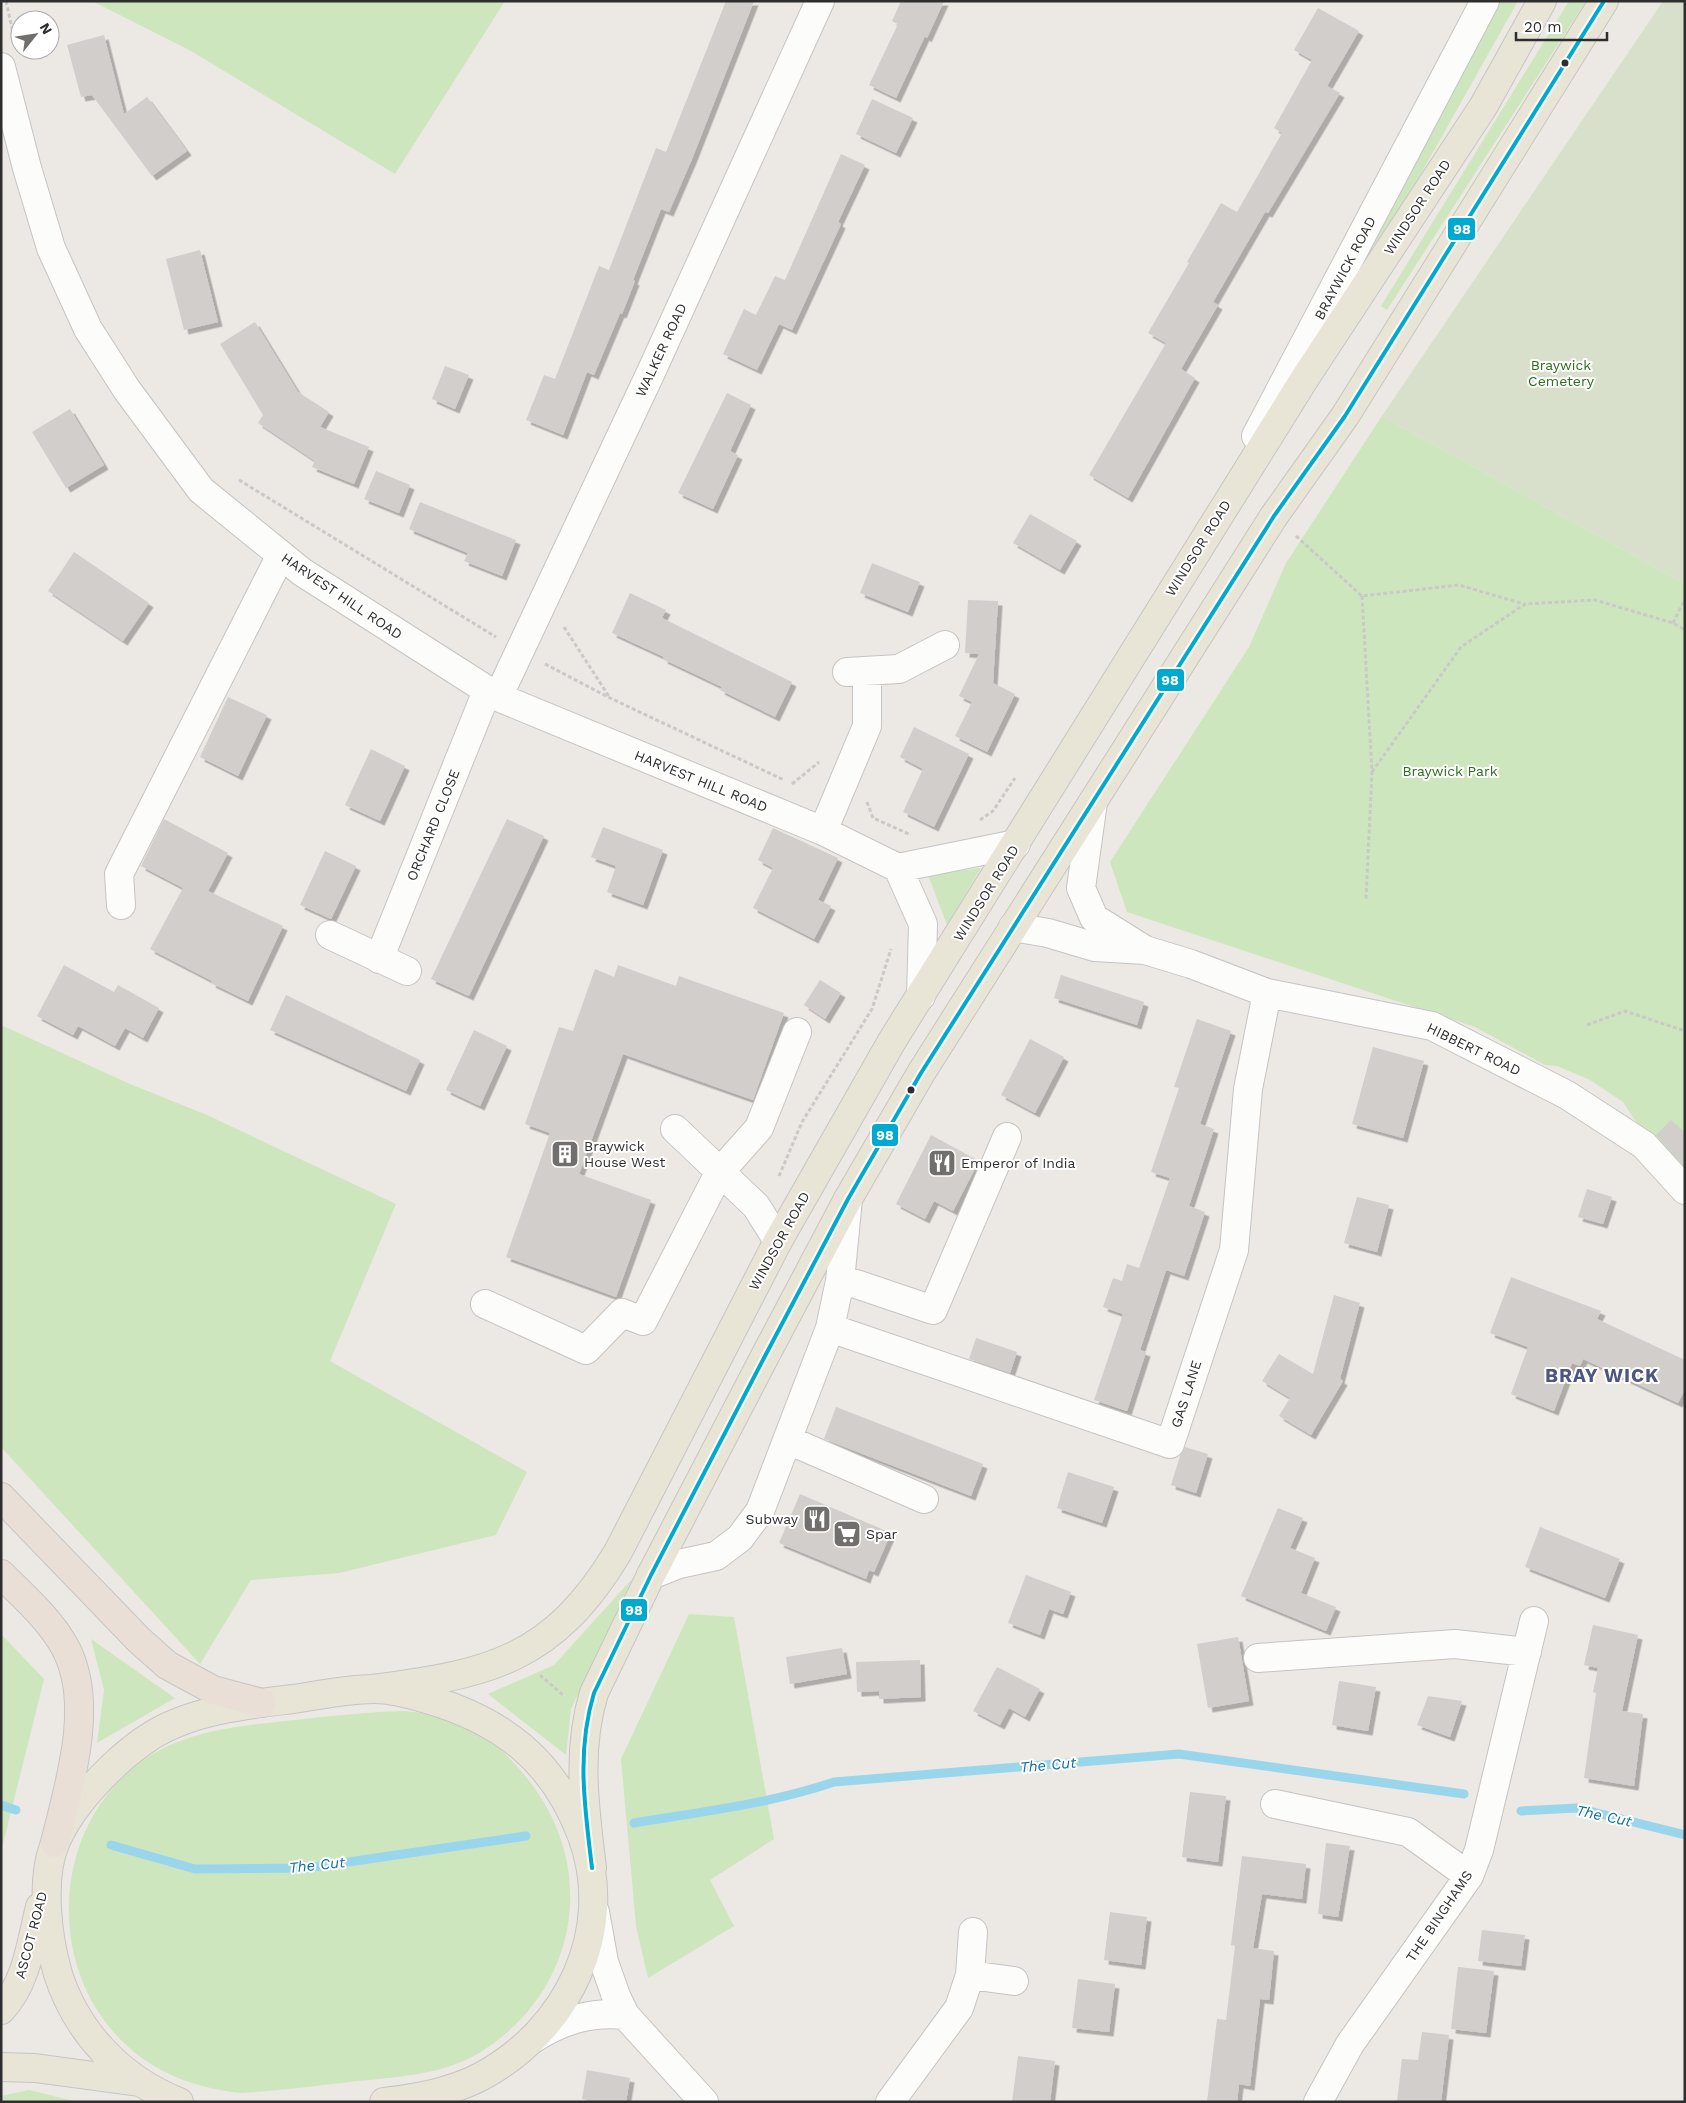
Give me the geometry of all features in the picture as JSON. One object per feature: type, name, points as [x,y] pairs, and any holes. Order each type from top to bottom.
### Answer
[{"type":"highway","points":[[1,1497],[139,1640],[168,1665],[214,1690],[262,1702]]},
{"type":"highway","points":[[1,1574],[57,1634],[66,1649],[77,1684],[78,1728],[54,1850]]},
{"type":"main road","name":"WINDSOR ROAD","points":[[372,1689],[449,1679],[508,1660],[548,1635],[587,1599],[618,1552],[778,1241],[892,1041],[1305,378],[1482,107],[1542,1]]},
{"type":"main road","points":[[447,2102],[480,2077],[507,2060],[531,2040],[553,2018],[569,1994],[581,1965],[591,1923],[593,1880],[582,1778],[584,1736],[589,1712],[603,1672],[651,1575],[848,1199],[921,1073],[1013,927],[1274,516],[1345,416],[1604,1]]},
{"type":"main road","points":[[179,2102],[139,2082],[113,2062],[89,2036],[73,2011],[62,1986],[53,1957],[47,1915],[54,1850],[83,1798],[124,1756],[172,1724],[200,1714],[262,1702],[372,1689],[394,1691],[439,1703],[494,1726],[519,1743],[556,1783],[574,1815],[593,1880]]},
{"type":"main road","name":"ASCOT ROAD","points":[[1,2010],[16,1990],[23,1973],[54,1850]]},
{"type":"main road","points":[[1,2067],[35,2068],[139,2082]]},
{"type":"main road","points":[[384,2102],[421,2096],[454,2087],[480,2077]]},
{"type":"street","name":"WALKER ROAD","points":[[492,694],[520,651],[652,370],[820,1]]},
{"type":"street","name":"BRAYWICK ROAD","points":[[1206,535],[1485,1]]},
{"type":"street","name":"HARVEST HILL ROAD","points":[[8,56],[26,168],[51,248],[88,329],[127,390],[201,490],[302,572],[492,694],[823,831],[898,868]]},
{"type":"street","points":[[121,905],[118,874],[281,555]]},
{"type":"street","points":[[823,831],[867,726],[857,672],[899,669],[946,645]]},
{"type":"street","name":"ORCHARD CLOSE","points":[[379,959],[492,694]]},
{"type":"street","name":"HIBBERT ROAD","points":[[1094,802],[1081,888],[1094,918],[1145,950]]},
{"type":"street","points":[[921,996],[924,924],[898,868],[1016,844]]},
{"type":"street","name":"HIBBERT ROAD","points":[[1013,927],[1048,933],[1095,946],[1145,950],[1191,964],[1267,993],[1432,1026],[1567,1095],[1644,1145],[1685,1190]]},
{"type":"street","points":[[330,935],[406,971]]},
{"type":"street","name":"GAS LANE","points":[[830,1328],[1170,1444],[1234,1250],[1248,1089],[1267,993]]},
{"type":"street","points":[[486,1304],[586,1350],[622,1313],[643,1321],[719,1173],[759,1128],[797,1032]]},
{"type":"street","points":[[675,1129],[719,1173],[756,1206],[778,1241]]},
{"type":"street","points":[[840,1281],[856,1284],[933,1310],[1007,1137]]},
{"type":"street","points":[[651,1575],[679,1564],[716,1556],[740,1538],[760,1511],[830,1328],[840,1281],[848,1199]]},
{"type":"street","points":[[788,1440],[924,1499]]},
{"type":"street","name":"THE BINGHAMS","points":[[1318,2102],[1350,2044],[1469,1876],[1479,1850],[1534,1621]]},
{"type":"street","points":[[1258,1658],[1455,1644],[1527,1652]]},
{"type":"street","points":[[1274,1804],[1408,1832],[1469,1876]]},
{"type":"street","points":[[593,1880],[604,1962],[625,2015],[704,2102]]},
{"type":"street","points":[[890,2102],[959,2008],[970,1975],[973,1932]]},
{"type":"street","points":[[970,1975],[1014,1981]]},
{"type":"street","points":[[531,2040],[554,2027],[578,2018],[596,2014],[625,2015]]},
{"type":"path","points":[[6,1],[8,56]]},
{"type":"path","points":[[234,477],[520,651],[610,698],[545,598]]},
{"type":"path","points":[[1274,516],[1362,596],[1372,772],[1366,899]]},
{"type":"path","points":[[1362,596],[1459,585],[1525,604],[1595,600],[1673,623],[1685,630]]},
{"type":"path","points":[[1673,623],[1685,599]]},
{"type":"path","points":[[1372,772],[1461,647],[1525,604]]},
{"type":"path","points":[[1587,1025],[1625,1011],[1685,1031]]},
{"type":"path","points":[[535,1670],[567,1699]]},
{"type":"green space","points":[[92,1],[505,1],[395,174],[191,51]]},
{"type":"green space","points":[[1497,1],[1518,1],[1359,284],[1351,280]]},
{"type":"green space","points":[[1569,1],[1586,1],[1387,310],[1381,306]]},
{"type":"green space","name":"Braywick Cemetery","points":[[1663,1],[1685,1],[1685,584],[1382,416]]},
{"type":"green space","name":"Braywick Park","points":[[1382,416],[1685,584],[1685,1176],[1642,1131],[1623,1102],[1590,1080],[1557,1066],[1545,1065],[1475,1027],[1127,912],[1110,862],[1249,647],[1286,563]]},
{"type":"green space","points":[[981,868],[947,925],[928,875]]},
{"type":"green space","points":[[1,1025],[130,1084],[207,1115],[396,1204],[330,1361],[527,1472],[496,1535],[339,1573],[251,1580],[200,1664],[1,1447]]},
{"type":"green space","points":[[632,1579],[571,1709],[566,1755],[488,1694],[554,1665]]},
{"type":"green space","points":[[689,1614],[734,1617],[774,1839],[710,1880],[734,1926],[648,1978],[636,1926],[621,1759]]},
{"type":"green space","points":[[1,1634],[44,1679],[1,1852]]},
{"type":"green space","points":[[91,1639],[175,1698],[97,1743],[104,1690]]},
{"type":"green space","points":[[403,1711],[429,1714],[453,1720],[469,1727],[486,1738],[524,1774],[552,1817],[565,1854],[570,1892],[567,1930],[556,1965],[538,1999],[512,2028],[479,2053],[449,2067],[400,2077],[241,2093],[191,2083],[146,2061],[120,2039],[95,2007],[79,1971],[70,1932],[70,1892],[77,1854],[92,1817],[115,1785],[146,1758],[163,1748],[218,1730],[349,1714]]},
{"type":"green space","points":[[29,2090],[78,2102],[1,2102],[1,2096]]},
{"type":"building","points":[[726,1],[754,1],[692,159],[669,212],[661,209],[633,280],[635,281],[622,314],[620,313],[594,375],[587,372],[563,435],[526,420],[544,375],[555,379],[599,266],[609,270],[656,148],[666,152]]},
{"type":"building","points":[[901,1],[944,1],[927,38],[925,36],[896,98],[869,85],[898,24],[892,21]]},
{"type":"building","points":[[1318,8],[1359,31],[1327,86],[1340,93],[1268,213],[1265,212],[1213,302],[1218,305],[1181,369],[1195,378],[1128,498],[1089,475],[1166,343],[1148,333],[1189,263],[1187,262],[1221,203],[1237,212],[1282,133],[1274,128],[1312,60],[1294,50]]},
{"type":"building","points":[[104,35],[124,114],[147,97],[187,151],[152,176],[92,95],[81,97],[67,45]]},
{"type":"building","points":[[872,99],[913,118],[896,153],[856,134]]},
{"type":"building","points":[[841,154],[865,165],[838,222],[841,224],[792,330],[779,324],[757,370],[723,354],[744,309],[756,315],[775,276],[785,280]]},
{"type":"building","points":[[200,250],[218,322],[184,330],[166,259]]},
{"type":"building","points":[[255,322],[298,392],[329,412],[320,427],[369,447],[354,484],[312,467],[315,461],[258,423],[263,415],[220,344]]},
{"type":"building","points":[[445,366],[469,375],[455,409],[432,399]]},
{"type":"building","points":[[727,393],[751,405],[730,451],[738,455],[713,509],[678,493]]},
{"type":"building","points":[[70,409],[104,465],[66,488],[32,432]]},
{"type":"building","points":[[376,471],[410,485],[399,513],[364,499]]},
{"type":"building","points":[[420,502],[516,540],[502,576],[464,561],[468,553],[409,529]]},
{"type":"building","points":[[1030,514],[1077,541],[1060,570],[1013,543]]},
{"type":"building","points":[[74,552],[149,603],[123,641],[48,591]]},
{"type":"building","points":[[872,563],[920,582],[908,612],[860,593]]},
{"type":"building","points":[[630,593],[666,610],[662,618],[792,682],[775,717],[720,690],[722,687],[663,659],[664,657],[612,633]]},
{"type":"building","points":[[968,600],[998,601],[993,683],[1015,694],[987,752],[955,736],[972,702],[959,696],[979,654],[965,653]]},
{"type":"building","points":[[228,697],[267,715],[238,776],[200,757]]},
{"type":"building","points":[[914,727],[969,754],[934,827],[903,812],[923,769],[900,757]]},
{"type":"building","points":[[371,749],[405,766],[380,821],[345,805]]},
{"type":"building","points":[[164,819],[228,853],[208,891],[283,926],[248,1001],[150,949],[183,888],[141,866]]},
{"type":"building","points":[[507,819],[544,836],[469,996],[431,979]]},
{"type":"building","points":[[603,827],[663,850],[643,905],[607,892],[616,866],[591,857]]},
{"type":"building","points":[[773,828],[838,858],[818,900],[831,906],[814,939],[753,908],[773,868],[758,860]]},
{"type":"building","points":[[325,851],[356,866],[331,919],[300,905]]},
{"type":"building","points":[[64,965],[114,992],[118,985],[159,1008],[143,1038],[125,1028],[115,1046],[78,1026],[73,1035],[37,1016]]},
{"type":"building","points":[[618,965],[676,986],[679,976],[784,1013],[753,1100],[623,1054],[579,1174],[651,1200],[616,1297],[506,1257],[550,1133],[525,1124],[559,1027],[573,1031],[595,969],[614,977]]},
{"type":"building","points":[[1061,975],[1144,1002],[1137,1025],[1054,998]]},
{"type":"building","points":[[820,980],[841,993],[825,1019],[804,1005]]},
{"type":"building","points":[[286,995],[420,1060],[406,1091],[270,1030]]},
{"type":"building","points":[[1197,1019],[1231,1031],[1200,1124],[1214,1129],[1189,1206],[1205,1212],[1184,1276],[1166,1270],[1140,1350],[1146,1352],[1127,1411],[1094,1400],[1123,1314],[1103,1307],[1113,1278],[1122,1281],[1127,1264],[1139,1268],[1170,1178],[1151,1172],[1179,1088],[1174,1087]]},
{"type":"building","points":[[474,1030],[507,1046],[480,1106],[446,1090]]},
{"type":"building","points":[[1030,1039],[1064,1057],[1035,1113],[1001,1095]]},
{"type":"building","points":[[1373,1047],[1424,1061],[1403,1138],[1352,1124]]},
{"type":"building","points":[[1671,1120],[1685,1134],[1685,1167],[1656,1135]]},
{"type":"building","points":[[931,1135],[979,1161],[953,1211],[934,1201],[925,1219],[896,1204]]},
{"type":"building","points":[[1587,1189],[1612,1197],[1603,1224],[1578,1217]]},
{"type":"building","points":[[1357,1197],[1389,1205],[1377,1252],[1344,1243]]},
{"type":"building","points":[[1511,1277],[1601,1311],[1597,1319],[1685,1360],[1685,1389],[1678,1403],[1583,1359],[1580,1366],[1572,1363],[1554,1411],[1511,1394],[1528,1347],[1490,1333]]},
{"type":"building","points":[[1334,1295],[1360,1303],[1340,1379],[1343,1381],[1311,1435],[1279,1416],[1290,1398],[1262,1381],[1279,1354],[1313,1374]]},
{"type":"building","points":[[976,1338],[1017,1352],[1010,1373],[969,1359]]},
{"type":"building","points":[[836,1407],[983,1464],[971,1496],[824,1439]]},
{"type":"building","points":[[1185,1447],[1208,1454],[1196,1493],[1171,1485],[1180,1456]]},
{"type":"building","points":[[1068,1472],[1114,1487],[1102,1523],[1057,1508]]},
{"type":"building","points":[[800,1494],[891,1533],[874,1572],[869,1570],[866,1579],[779,1543]]},
{"type":"building","points":[[1278,1508],[1303,1518],[1290,1548],[1315,1558],[1301,1593],[1336,1607],[1326,1631],[1241,1596]]},
{"type":"building","points":[[1540,1527],[1620,1559],[1605,1598],[1525,1567]]},
{"type":"building","points":[[1026,1575],[1071,1592],[1063,1614],[1049,1609],[1040,1635],[1008,1623]]},
{"type":"building","points":[[1593,1625],[1638,1635],[1622,1711],[1643,1714],[1634,1786],[1584,1778],[1596,1693],[1593,1692],[1598,1668],[1584,1665]]},
{"type":"building","points":[[1238,1637],[1249,1701],[1208,1708],[1197,1644]]},
{"type":"building","points":[[842,1648],[847,1674],[790,1684],[786,1657]]},
{"type":"building","points":[[920,1660],[921,1697],[879,1699],[879,1691],[857,1692],[856,1662]]},
{"type":"building","points":[[997,1667],[1040,1689],[1025,1717],[1009,1708],[1000,1725],[973,1711]]},
{"type":"building","points":[[1339,1681],[1376,1687],[1368,1731],[1332,1725]]},
{"type":"building","points":[[1428,1696],[1462,1701],[1450,1737],[1417,1725]]},
{"type":"building","points":[[1190,1792],[1226,1796],[1218,1862],[1182,1857]]},
{"type":"building","points":[[1326,1843],[1350,1846],[1338,1917],[1318,1914]]},
{"type":"building","points":[[1242,1856],[1306,1864],[1302,1899],[1262,1894],[1253,1948],[1274,1951],[1269,2000],[1260,1999],[1250,2086],[1239,2084],[1237,2102],[1207,2102],[1217,2019],[1226,2020],[1235,1946],[1231,1945]]},
{"type":"building","points":[[1110,1912],[1147,1917],[1141,1965],[1104,1960]]},
{"type":"building","points":[[1482,1930],[1525,1935],[1521,1966],[1478,1961]]},
{"type":"building","points":[[1458,1967],[1494,1971],[1486,2033],[1451,2029]]},
{"type":"building","points":[[1078,1979],[1115,1984],[1109,2032],[1072,2028]]},
{"type":"building","points":[[1422,2032],[1449,2035],[1441,2102],[1397,2102],[1402,2059],[1418,2060]]},
{"type":"building","points":[[1018,2056],[1055,2061],[1050,2102],[1012,2102]]},
{"type":"building","points":[[587,2070],[630,2078],[626,2102],[599,2102],[582,2099]]},
{"type":"waterway","name":"The Cut","points":[[634,1823],[760,1802],[834,1782],[1179,1754],[1464,1794]]},
{"type":"waterway","name":"The Cut","points":[[1,1805],[16,1810]]},
{"type":"waterway","name":"The Cut","points":[[1521,1811],[1577,1808],[1685,1835]]},
{"type":"waterway","name":"The Cut","points":[[111,1845],[195,1869],[307,1868],[526,1836]]},
{"type":"transit line","name":"98","points":[[592,1868],[585,1802],[584,1759],[588,1715],[594,1693],[651,1575],[848,1199],[921,1073],[1274,516],[1345,416],[1604,1]]},
{"type":"place","name":"Braywick House West","points":[[565,1154]]},
{"type":"place","name":"Emperor of India","points":[[942,1163]]},
{"type":"place","name":"Subway","points":[[817,1519]]},
{"type":"place","name":"Spar","points":[[847,1534]]},
{"type":"district","name":"BRAY WICK","points":[[1602,1375]]}]
